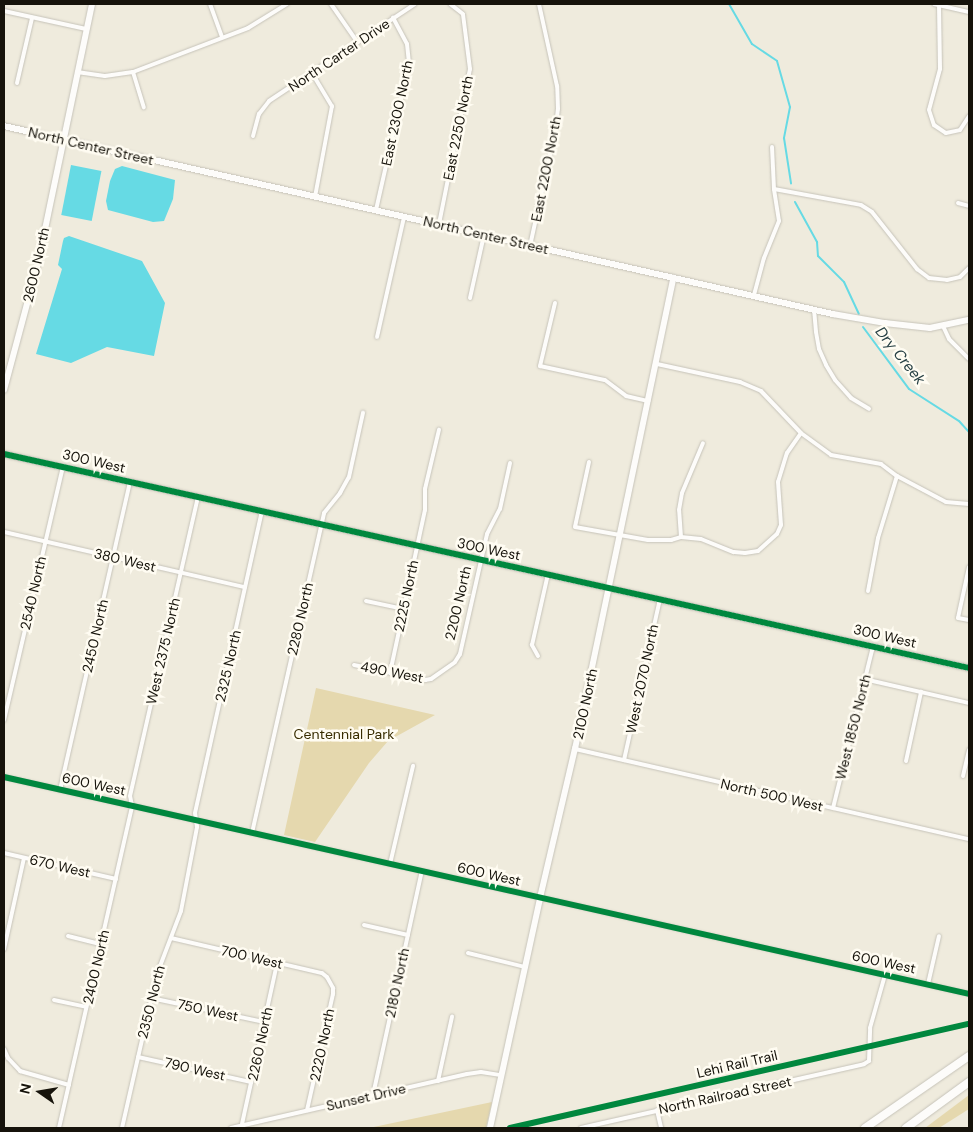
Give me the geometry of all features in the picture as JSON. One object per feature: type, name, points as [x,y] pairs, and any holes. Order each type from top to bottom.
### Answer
[{"type":"highway","points":[[864,1128],[969,1056]]},
{"type":"highway","points":[[906,1128],[969,1082]]},
{"type":"street","name":"2600 North","points":[[4,390],[32,288],[92,4]]},
{"type":"street","points":[[210,4],[222,37]]},
{"type":"street","points":[[77,72],[105,76],[133,72],[255,24],[287,4]]},
{"type":"street","points":[[331,4],[358,43]]},
{"type":"street","name":"North Carter Drive","points":[[253,136],[256,122],[263,107],[415,4]]},
{"type":"street","name":"East 2250 North","points":[[438,224],[470,69],[463,14],[452,4]]},
{"type":"street","name":"East 2200 North","points":[[530,246],[556,127],[558,109],[556,86],[539,4]]},
{"type":"street","points":[[934,4],[969,12]]},
{"type":"street","points":[[939,5],[940,69],[929,110],[934,125],[946,133],[960,130],[969,116]]},
{"type":"street","points":[[4,11],[86,29]]},
{"type":"street","points":[[18,83],[32,18]]},
{"type":"street","name":"East 2300 North","points":[[376,210],[409,64],[408,44],[393,18]]},
{"type":"street","points":[[133,72],[144,107]]},
{"type":"street","points":[[312,73],[332,106],[315,197]]},
{"type":"street","name":"North Center Street","points":[[4,126],[814,309],[902,326],[930,328],[969,320]]},
{"type":"street","points":[[754,295],[764,258],[779,221],[774,189],[772,147]]},
{"type":"street","points":[[774,189],[861,205],[872,212],[917,269],[929,278],[947,280],[960,277],[969,268]]},
{"type":"street","points":[[958,203],[969,206]]},
{"type":"street","points":[[377,337],[404,217]]},
{"type":"street","points":[[470,298],[484,235]]},
{"type":"street","name":"2100 North","points":[[490,1128],[524,967],[575,749],[674,278]]},
{"type":"street","points":[[555,304],[540,366],[605,380],[626,396],[649,401]]},
{"type":"street","points":[[814,309],[817,341],[826,365],[835,380],[851,398],[869,409]]},
{"type":"street","points":[[943,326],[949,339],[969,359]]},
{"type":"street","points":[[657,364],[740,382],[761,392],[801,433],[831,455],[880,464],[897,476],[946,502],[969,504]]},
{"type":"street","name":"2280 North","points":[[252,832],[322,526],[328,505],[340,493],[349,476],[363,413]]},
{"type":"street","name":"2225 North","points":[[390,673],[425,510],[425,490],[439,430]]},
{"type":"street","points":[[589,462],[575,526],[619,536],[648,540],[681,538],[701,540],[734,552],[745,553],[758,551],[777,534],[780,524],[778,482],[787,453],[801,433]]},
{"type":"street","points":[[681,538],[680,510],[682,493],[703,443]]},
{"type":"street","name":"300 West","points":[[4,454],[969,668]]},
{"type":"street","name":"2200 North","points":[[455,662],[460,654],[487,534],[500,509],[510,464]]},
{"type":"street","name":"2540 North","points":[[4,720],[63,467]]},
{"type":"street","points":[[868,592],[878,538],[897,476]]},
{"type":"street","name":"2450 North","points":[[60,790],[130,482]]},
{"type":"street","name":"West 2375 North","points":[[132,806],[130,796],[198,497]]},
{"type":"street","name":"2325 North","points":[[196,820],[195,813],[262,512]]},
{"type":"street","name":"380 West","points":[[4,532],[245,587]]},
{"type":"street","points":[[969,567],[958,618],[969,620]]},
{"type":"street","points":[[538,656],[532,645],[548,574]]},
{"type":"street","name":"West 2070 North","points":[[624,760],[660,598]]},
{"type":"street","points":[[366,601],[403,609]]},
{"type":"street","name":"West 1850 North","points":[[833,808],[873,646]]},
{"type":"street","name":"490 West","points":[[354,665],[425,680],[431,679],[455,662]]},
{"type":"street","points":[[864,679],[969,703]]},
{"type":"street","points":[[906,761],[921,692]]},
{"type":"street","name":"North 500 West","points":[[575,749],[969,840]]},
{"type":"street","points":[[963,776],[969,750]]},
{"type":"street","points":[[390,864],[413,766]]},
{"type":"street","name":"600 West","points":[[4,777],[969,994]]},
{"type":"street","name":"2400 North","points":[[60,1128],[132,806]]},
{"type":"street","name":"2350 North","points":[[122,1128],[159,966],[181,911],[198,827],[196,820]]},
{"type":"street","name":"670 West","points":[[4,853],[116,879]]},
{"type":"street","points":[[4,949],[24,858]]},
{"type":"street","name":"2180 North","points":[[373,1095],[422,871]]},
{"type":"street","points":[[364,925],[408,935]]},
{"type":"street","points":[[68,936],[101,944]]},
{"type":"street","points":[[928,984],[939,936]]},
{"type":"street","name":"700 West","points":[[171,938],[322,973],[331,981]]},
{"type":"street","points":[[468,953],[524,967]]},
{"type":"street","name":"2260 North","points":[[242,1124],[277,963]]},
{"type":"street","name":"North Railroad Street","points":[[581,1128],[832,1072],[869,1061],[870,1028],[884,975]]},
{"type":"street","name":"2220 North","points":[[307,1110],[333,994],[331,981]]},
{"type":"street","name":"750 West","points":[[151,998],[264,1022]]},
{"type":"street","points":[[54,1000],[86,1007]]},
{"type":"street","points":[[438,1081],[452,1017]]},
{"type":"street","points":[[4,1049],[8,1058],[20,1071],[69,1084]]},
{"type":"street","name":"790 West","points":[[138,1057],[251,1082]]},
{"type":"street","name":"Sunset Drive","points":[[231,1128],[481,1072],[501,1075]]},
{"type":"street","points":[[657,1110],[661,1128]]},
{"type":"green space","name":"Centennial Park","points":[[316,688],[435,715],[388,741],[369,763],[315,842],[284,835]]},
{"type":"green space","points":[[969,1095],[969,1109],[939,1128],[925,1128]]},
{"type":"green space","points":[[492,1102],[486,1128],[369,1128]]},
{"type":"water","points":[[71,165],[101,171],[92,221],[61,215]]},
{"type":"water","points":[[122,166],[175,180],[173,199],[164,221],[153,222],[108,210],[106,201],[110,181],[115,169]]},
{"type":"water","points":[[69,236],[142,261],[165,303],[154,356],[107,347],[71,363],[36,354],[62,269],[58,265],[63,241],[64,238]]},
{"type":"waterway","name":"Dry Creek","points":[[729,4],[752,44],[777,61],[790,107],[784,138],[791,183]]},
{"type":"waterway","name":"Dry Creek","points":[[795,202],[817,242],[818,256],[844,282],[859,314]]},
{"type":"waterway","name":"Dry Creek","points":[[863,327],[909,389],[959,421],[969,432]]},
{"type":"cycle path","points":[[4,454],[969,668]]},
{"type":"cycle path","points":[[4,777],[969,994]]},
{"type":"cycle path","name":"Lehi Rail Trail","points":[[510,1128],[969,1024]]}]
